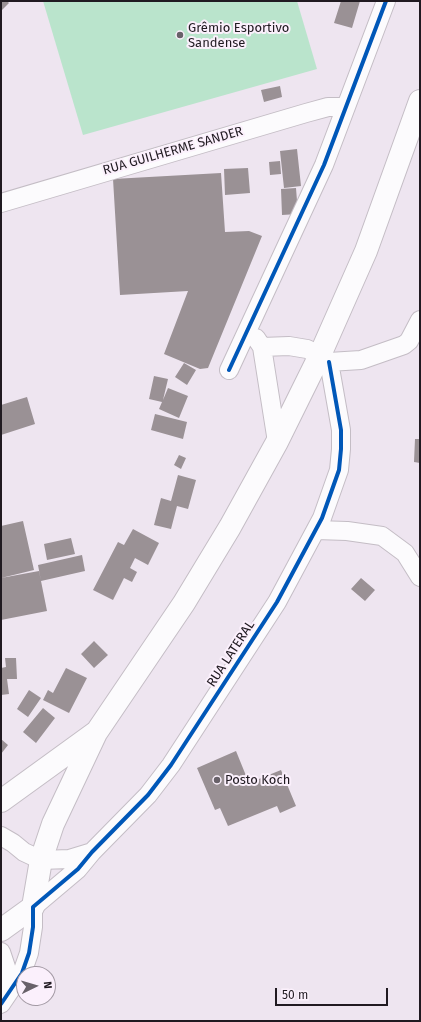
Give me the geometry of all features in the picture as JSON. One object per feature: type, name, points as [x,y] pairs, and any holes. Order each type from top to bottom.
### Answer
[{"type":"main road","points":[[1,930],[33,907],[41,860],[53,824],[96,733],[187,596],[230,527],[324,358],[366,251],[420,101]]},
{"type":"main road","points":[[1,801],[96,733]]},
{"type":"street","points":[[230,370],[324,165],[386,1]]},
{"type":"street","name":"RUA GUILHERME SANDER","points":[[1,203],[306,113],[328,107],[346,107]]},
{"type":"street","points":[[262,347],[296,347],[307,349],[324,358],[361,360],[404,345],[409,341],[420,320]]},
{"type":"street","points":[[249,328],[262,347],[277,442]]},
{"type":"street","name":"RUA LATERAL","points":[[33,907],[78,869],[92,852],[148,795],[171,765],[277,602],[316,530],[322,518],[339,470],[342,449],[341,430],[324,358]]},
{"type":"street","points":[[316,530],[347,531],[382,536],[405,553],[420,577]]},
{"type":"street","points":[[1,836],[24,852],[41,860]]},
{"type":"street","name":"RUA LATERAL","points":[[41,860],[69,859],[92,852]]},
{"type":"street","points":[[3,1000],[22,973],[29,953],[33,927],[33,907]]},
{"type":"street","points":[[1,952],[7,970],[3,1000]]},
{"type":"green space","name":"Grêmio Esportivo Sandense","points":[[43,1],[297,1],[317,69],[83,135]]},
{"type":"building","points":[[1,1],[7,1],[9,3],[1,11]]},
{"type":"building","points":[[341,1],[360,1],[352,28],[334,23]]},
{"type":"building","points":[[280,86],[282,97],[264,102],[261,90]]},
{"type":"building","points":[[297,149],[301,186],[284,188],[280,151]]},
{"type":"building","points":[[280,161],[281,174],[270,175],[269,162]]},
{"type":"building","points":[[248,168],[250,193],[225,195],[224,169]]},
{"type":"building","points":[[221,173],[225,232],[249,231],[262,236],[208,368],[200,369],[164,354],[188,291],[120,295],[113,179]]},
{"type":"building","points":[[296,188],[298,214],[282,215],[281,189]]},
{"type":"building","points":[[184,363],[196,370],[187,385],[175,377]]},
{"type":"building","points":[[154,376],[168,379],[163,400],[168,388],[188,396],[179,418],[159,409],[162,402],[149,399]]},
{"type":"building","points":[[27,397],[35,424],[1,435],[1,405]]},
{"type":"building","points":[[155,414],[187,422],[183,439],[151,430]]},
{"type":"building","points":[[415,439],[420,439],[420,463],[414,462]]},
{"type":"building","points":[[179,455],[186,458],[181,469],[174,465]]},
{"type":"building","points":[[178,475],[196,480],[188,509],[177,506],[171,529],[154,525],[161,498],[171,501]]},
{"type":"building","points":[[23,521],[34,570],[1,578],[1,526]]},
{"type":"building","points":[[133,529],[159,543],[148,565],[135,558],[130,568],[137,572],[132,582],[124,578],[113,600],[93,590],[118,542],[124,545]]},
{"type":"building","points":[[71,538],[75,554],[47,560],[44,544]]},
{"type":"building","points":[[82,555],[85,571],[41,581],[38,565]]},
{"type":"building","points":[[39,571],[47,611],[1,620],[1,578]]},
{"type":"building","points":[[361,578],[375,590],[365,601],[351,589]]},
{"type":"building","points":[[94,641],[108,655],[94,668],[81,654]]},
{"type":"building","points":[[5,658],[16,658],[17,679],[7,679],[9,694],[1,695],[1,668],[6,667]]},
{"type":"building","points":[[66,668],[87,678],[69,713],[43,700],[48,690],[53,693]]},
{"type":"building","points":[[29,690],[41,698],[28,717],[17,709]]},
{"type":"building","points":[[43,708],[55,718],[36,743],[23,732]]},
{"type":"building","points":[[1,739],[8,745],[1,754]]},
{"type":"building","points":[[236,751],[249,783],[281,770],[296,806],[280,813],[277,806],[228,826],[220,808],[215,810],[197,768]]},
{"type":"cycle path","points":[[229,370],[324,165],[386,1]]},
{"type":"cycle path","points":[[1,1004],[22,973],[29,953],[33,927],[33,907],[78,869],[92,852],[148,795],[171,765],[277,602],[322,518],[339,470],[341,449],[341,430],[329,362]]},
{"type":"place","name":"Grêmio Esportivo Sandense","points":[[180,35]]},
{"type":"place","name":"Posto Koch","points":[[217,780]]}]
